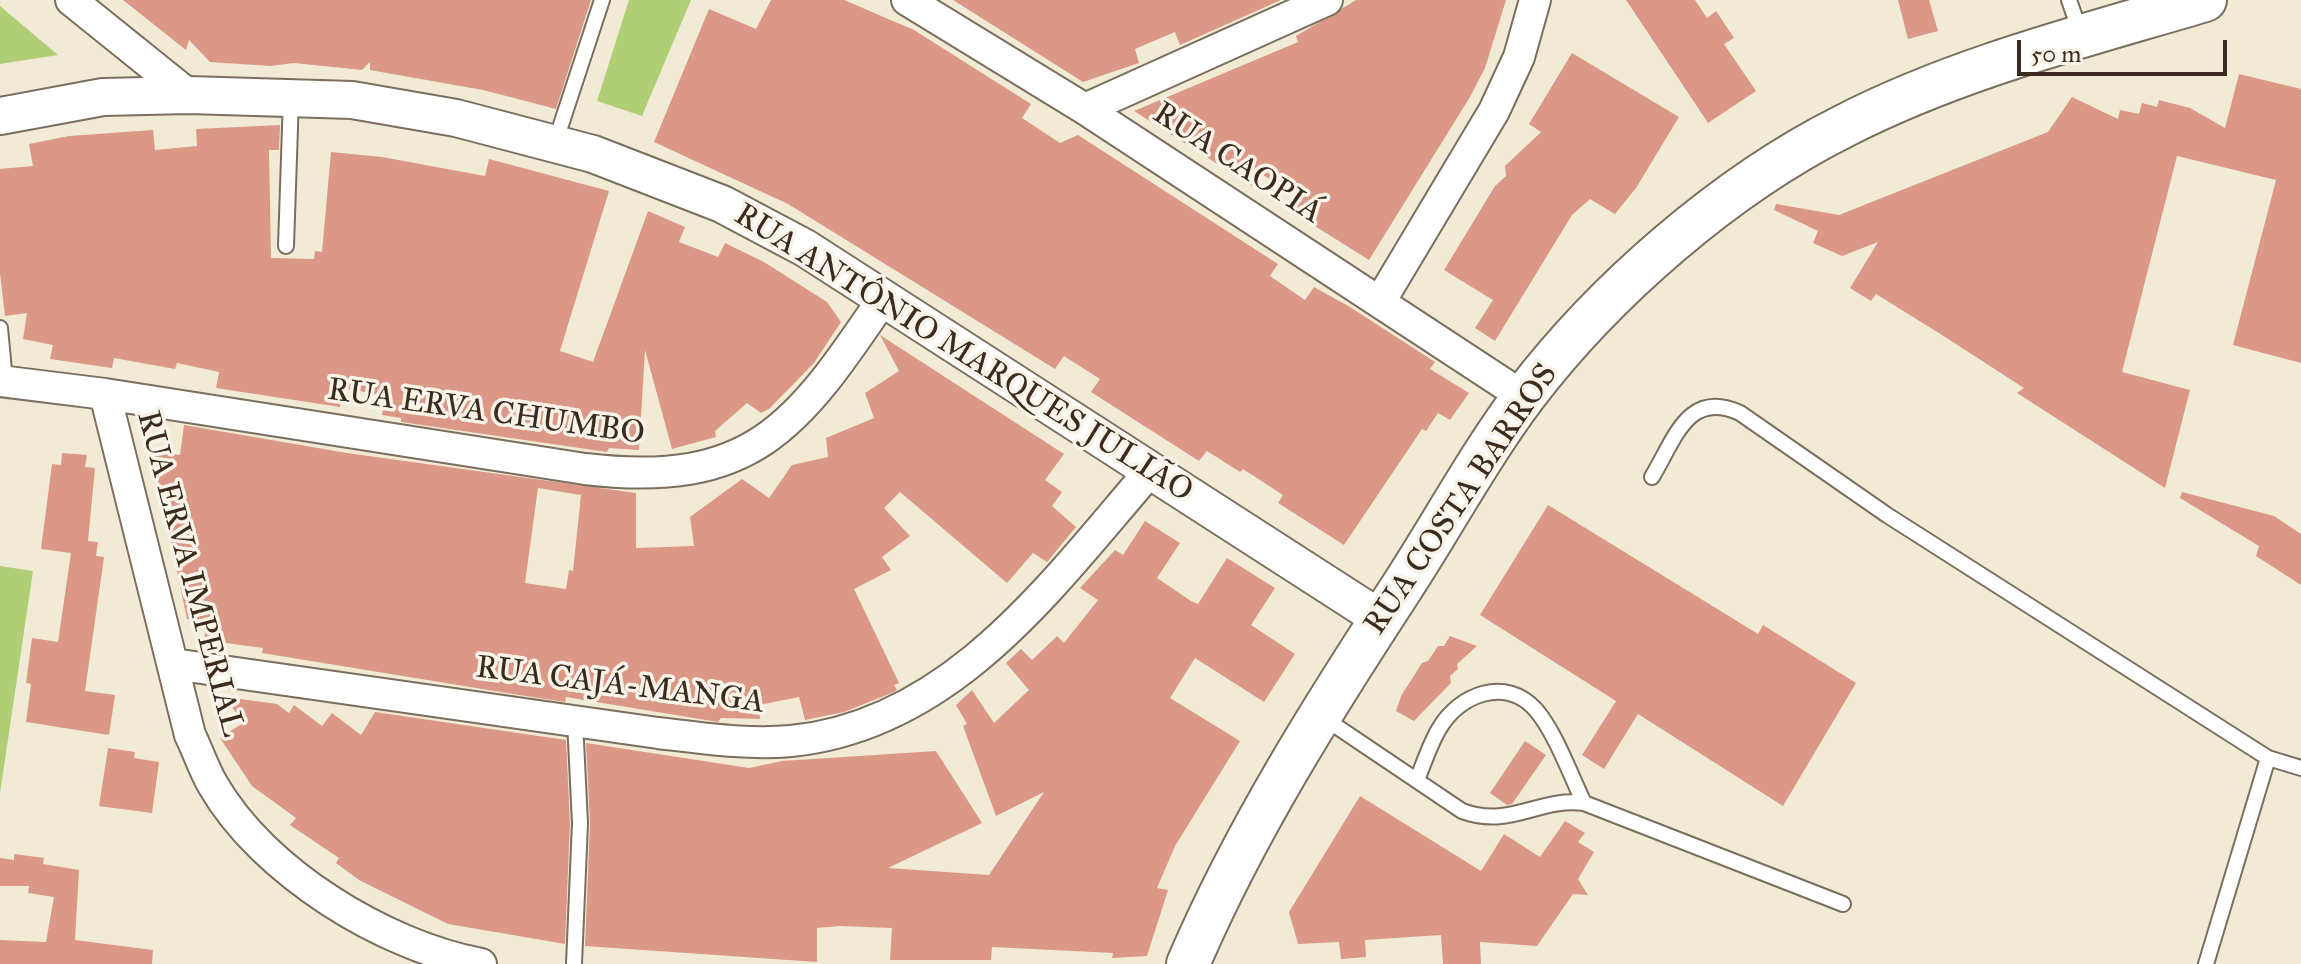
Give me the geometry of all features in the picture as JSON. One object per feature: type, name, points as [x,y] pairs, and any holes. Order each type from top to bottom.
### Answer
[{"type":"main road","name":"RUA COSTA BARROS","points":[[1188,964],[1232,867],[1381,619],[1524,397],[1605,306],[1673,243],[1753,180],[1842,126],[2075,18],[2205,0]]},
{"type":"street","points":[[71,0],[189,95]]},
{"type":"street","name":"RUA CAOPIÁ","points":[[907,0],[1085,109],[1381,300],[1524,397]]},
{"type":"street","points":[[1085,109],[1327,0]]},
{"type":"street","points":[[1381,300],[1494,111],[1519,57],[1535,0]]},
{"type":"street","name":"RUA ANTÔNIO MARQUES JULIÃO","points":[[0,116],[103,97],[291,96],[352,100],[456,118],[593,154],[722,204],[805,248],[1381,619]]},
{"type":"street","name":"RUA ERVA CHUMBO","points":[[105,394],[284,414],[633,475],[699,467],[758,447],[791,421],[828,379],[883,299]]},
{"type":"street","name":"RUA ERVA IMPERIAL","points":[[3,381],[105,394],[190,735],[207,773],[246,831],[305,884],[397,938],[435,958],[481,964]]},
{"type":"street","name":"RUA CAJÁ-MANGA","points":[[173,664],[736,743],[793,741],[863,725],[933,692],[997,643],[1151,470]]},
{"type":"lane","points":[[555,144],[602,0]]},
{"type":"lane","points":[[286,246],[291,96]]},
{"type":"lane","points":[[0,328],[3,381]]},
{"type":"lane","points":[[1652,477],[1688,418],[1704,406],[1722,405],[2268,758],[2301,768]]},
{"type":"lane","points":[[1417,780],[1439,727],[1463,702],[1491,690],[1514,694],[1536,710],[1584,803]]},
{"type":"lane","points":[[1320,716],[1462,811],[1483,819],[1504,818],[1568,801],[1584,803],[1843,904]]},
{"type":"lane","points":[[574,964],[580,823],[575,720]]},
{"type":"lane","points":[[2206,964],[2268,758]]},
{"type":"green space","points":[[629,0],[691,0],[642,116],[597,101]]},
{"type":"green space","points":[[0,6],[58,55],[0,64]]},
{"type":"green space","points":[[0,566],[33,571],[0,793]]},
{"type":"building","points":[[123,0],[591,0],[556,109],[483,90],[370,70],[370,62],[362,70],[294,63],[270,66],[210,62],[189,40],[186,50]]},
{"type":"building","points":[[771,0],[844,0],[914,30],[1031,104],[1022,118],[1060,143],[1078,135],[1278,264],[1270,276],[1305,300],[1314,287],[1350,307],[1435,362],[1430,369],[1469,393],[1450,420],[1438,413],[1426,431],[1422,429],[1344,545],[1278,503],[1283,495],[1243,469],[1240,472],[1207,451],[1199,461],[1091,392],[1100,379],[1064,356],[1055,369],[788,204],[654,142],[709,9],[756,29]]},
{"type":"building","points":[[953,0],[1281,0],[1180,45],[1175,32],[1135,49],[1139,63],[1083,82]]},
{"type":"building","points":[[1356,0],[1506,0],[1485,68],[1470,97],[1369,260],[1291,211],[1300,198],[1260,173],[1252,186],[1134,111],[1298,42],[1296,36]]},
{"type":"building","points":[[1626,0],[1695,0],[1707,18],[1716,11],[1734,38],[1724,44],[1756,91],[1708,123]]},
{"type":"building","points":[[1898,0],[1929,0],[1938,31],[1908,39]]},
{"type":"building","points":[[1572,53],[1679,117],[1636,188],[1615,214],[1590,199],[1572,215],[1495,341],[1475,328],[1493,300],[1444,270],[1495,186],[1506,176],[1505,166],[1541,132],[1529,124]]},
{"type":"building","points":[[2239,74],[2301,89],[2301,363],[2233,345],[2276,180],[2177,156],[2122,372],[2190,390],[2165,488],[2017,393],[2024,388],[1942,335],[1876,294],[1871,301],[1850,288],[1878,242],[1842,256],[1813,243],[1818,231],[1774,210],[1776,204],[1839,215],[2048,132],[2072,97],[2118,119],[2120,110],[2139,114],[2142,103],[2157,107],[2159,100],[2190,108],[2225,128]]},
{"type":"building","points":[[280,125],[279,150],[269,150],[271,258],[314,259],[315,251],[322,252],[331,152],[382,157],[485,176],[489,159],[609,191],[560,351],[593,362],[648,211],[685,227],[679,242],[718,257],[725,243],[764,262],[827,302],[841,322],[814,363],[769,409],[761,413],[747,403],[715,431],[716,437],[672,449],[645,350],[639,450],[609,448],[607,452],[401,422],[401,418],[382,415],[385,396],[344,388],[340,407],[216,388],[219,372],[177,363],[175,369],[114,358],[112,368],[50,359],[53,345],[23,339],[27,313],[5,316],[0,273],[0,169],[33,166],[29,144],[69,136],[153,130],[155,150],[197,146],[196,129]]},
{"type":"building","points":[[880,335],[1064,454],[1045,480],[1062,492],[1052,506],[1076,527],[1047,562],[1033,553],[1007,583],[900,492],[884,508],[910,536],[882,557],[891,570],[854,589],[899,683],[894,685],[897,690],[894,692],[844,712],[805,720],[799,697],[759,705],[760,719],[721,718],[718,722],[566,697],[565,702],[262,653],[263,648],[204,640],[207,622],[187,619],[152,451],[180,455],[184,425],[347,453],[636,493],[636,548],[694,546],[690,517],[742,479],[769,498],[792,465],[828,457],[826,438],[874,418],[865,393],[899,371]],"holes":[[[538,488],[581,495],[573,571],[569,570],[566,589],[525,583]]]},
{"type":"building","points":[[62,453],[87,455],[85,467],[95,468],[88,541],[98,542],[96,556],[104,557],[85,691],[115,695],[109,735],[26,722],[31,684],[26,683],[32,638],[58,642],[71,553],[41,549],[52,464],[61,465]]},
{"type":"building","points":[[2182,492],[2274,516],[2301,534],[2301,585],[2256,556],[2259,546],[2180,498]]},
{"type":"building","points":[[1548,505],[1758,634],[1763,625],[1856,683],[1783,806],[1638,714],[1604,769],[1582,755],[1616,701],[1480,615]]},
{"type":"building","points":[[1145,521],[1180,543],[1157,578],[1191,601],[1198,604],[1227,558],[1275,588],[1251,625],[1295,654],[1264,702],[1195,658],[1170,698],[1240,741],[1175,846],[1157,888],[1168,890],[1147,956],[1112,958],[1113,953],[992,947],[991,960],[890,960],[892,928],[840,926],[817,928],[817,962],[585,946],[590,823],[586,743],[749,768],[782,761],[936,751],[982,823],[888,868],[989,875],[1044,792],[996,816],[963,726],[967,724],[956,705],[972,690],[994,723],[1029,690],[1006,663],[1021,649],[1032,660],[1057,636],[1064,643],[1098,600],[1080,588],[1115,550],[1123,555]]},
{"type":"building","points":[[1450,636],[1477,646],[1457,664],[1458,669],[1450,676],[1451,683],[1414,721],[1396,711],[1401,696],[1422,663],[1428,661],[1438,646],[1444,646]]},
{"type":"building","points":[[225,697],[277,704],[289,713],[294,705],[322,726],[332,713],[361,735],[375,712],[566,740],[570,823],[565,944],[448,924],[359,880],[336,863],[339,858],[290,825],[296,818],[252,786],[220,738],[243,723]]},
{"type":"building","points":[[1525,741],[1546,755],[1512,804],[1507,805],[1490,793]]},
{"type":"building","points":[[108,748],[135,752],[134,758],[159,762],[152,813],[99,806]]},
{"type":"building","points":[[1360,796],[1481,871],[1504,834],[1540,857],[1565,821],[1585,833],[1578,842],[1594,852],[1578,879],[1588,895],[1573,894],[1537,946],[1480,942],[1481,964],[1443,964],[1441,935],[1365,940],[1366,957],[1341,959],[1339,942],[1298,944],[1289,912]]},
{"type":"building","points":[[14,854],[44,858],[43,864],[79,870],[75,940],[153,950],[152,964],[0,964],[0,940],[46,942],[54,897],[28,893],[29,886],[0,886],[0,858],[14,860]]}]
